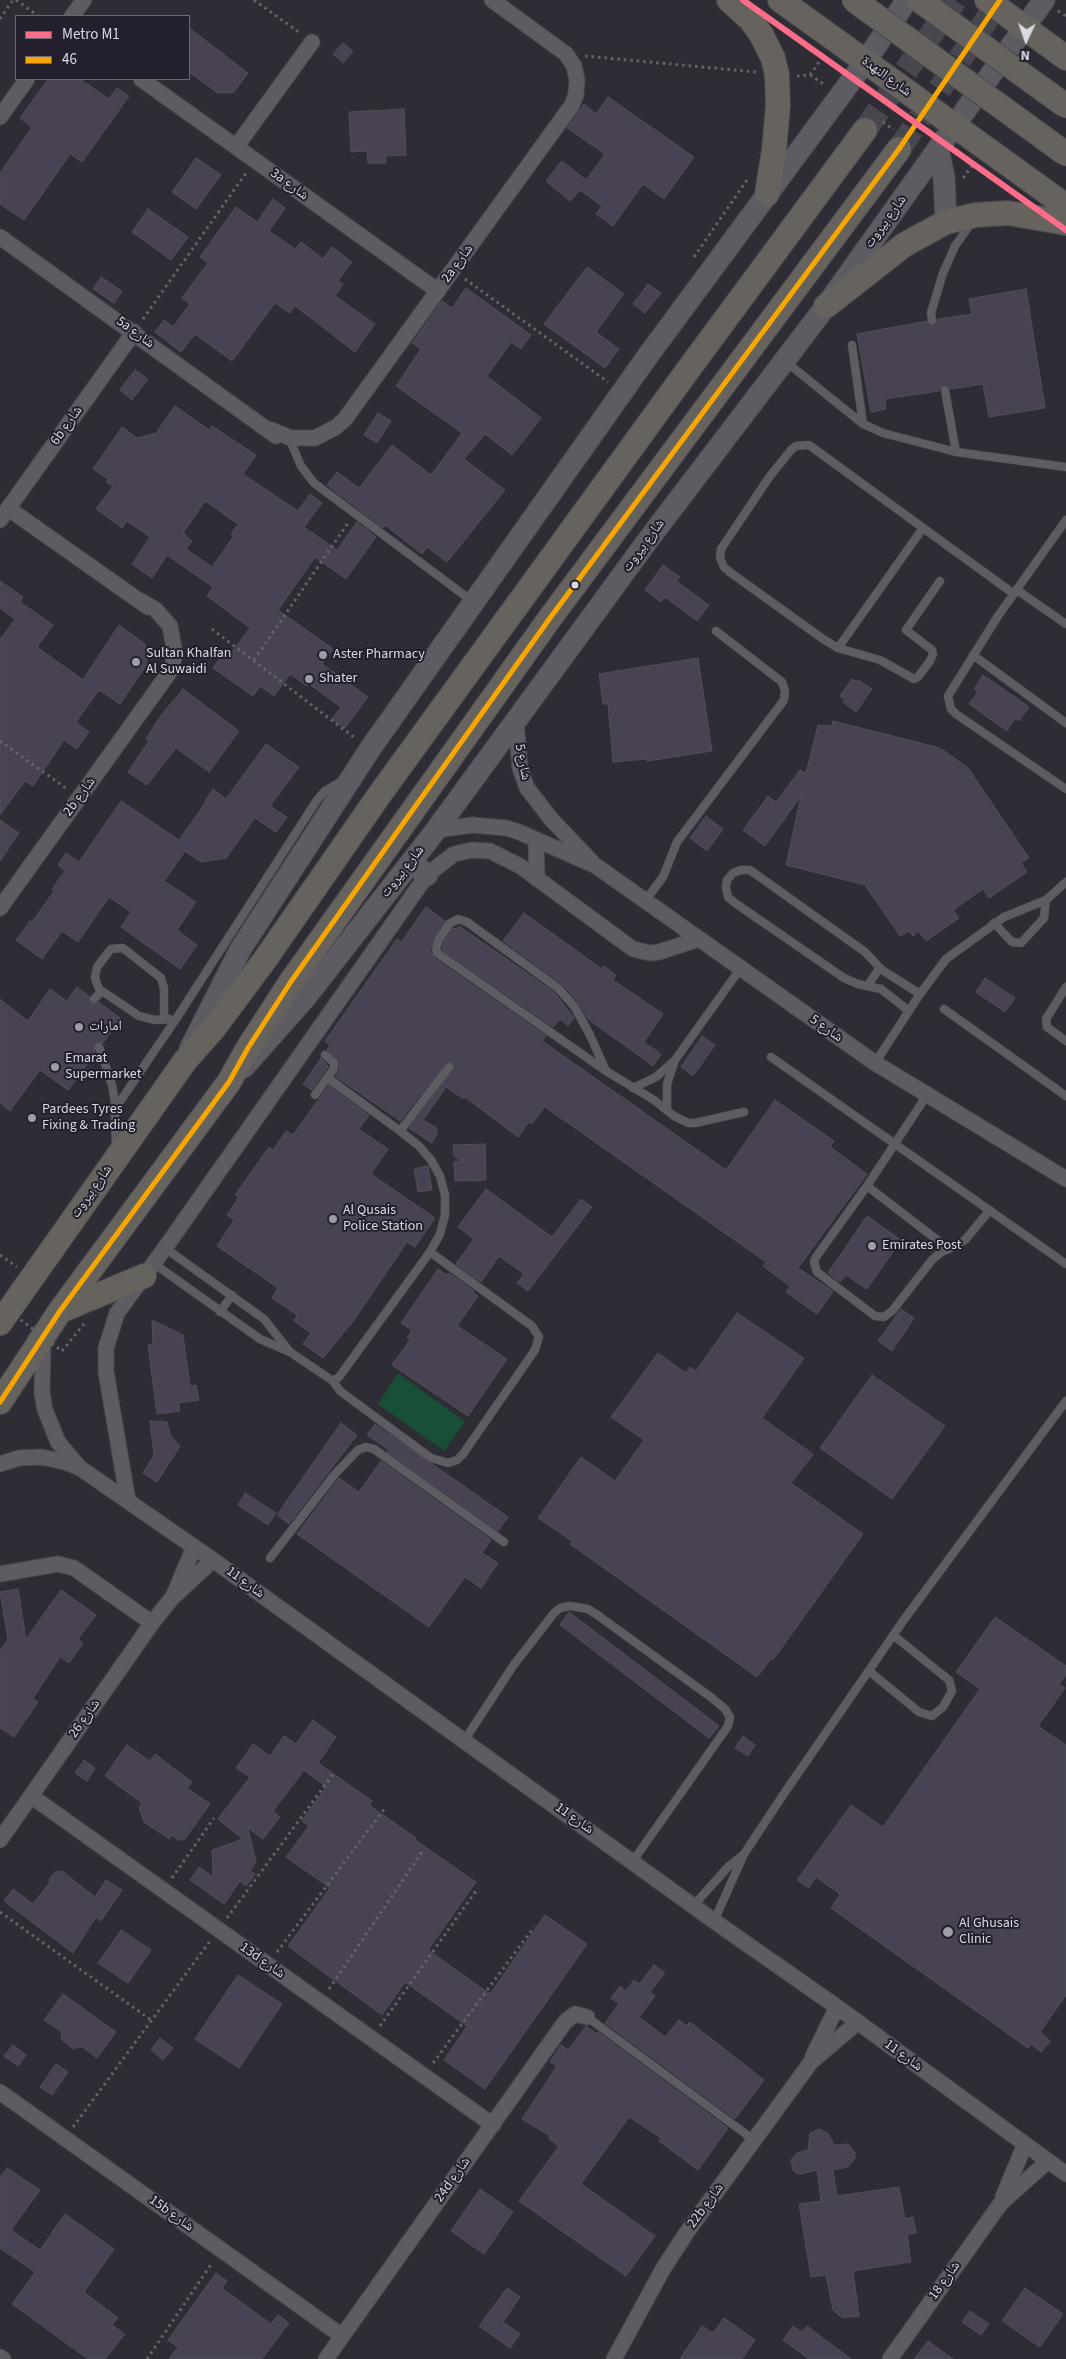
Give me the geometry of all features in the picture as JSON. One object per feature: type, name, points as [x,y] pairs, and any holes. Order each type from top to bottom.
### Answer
[{"type":"main road","points":[[730,0],[750,19],[761,34],[773,58],[777,75],[776,130],[768,194]]},
{"type":"main road","name":"شارع النهدة","points":[[780,0],[1066,206]]},
{"type":"main road","points":[[854,0],[1066,154]]},
{"type":"main road","name":"شارع بيروت","points":[[185,1061],[203,1020],[240,950],[370,749],[647,357],[865,62],[907,0]]},
{"type":"main road","points":[[919,0],[1066,106]]},
{"type":"main road","points":[[987,0],[1066,58]]},
{"type":"main road","name":"شارع بيروت","points":[[0,1402],[60,1311],[229,1082],[274,1034],[419,869],[436,830],[648,540],[826,306],[1044,0]]},
{"type":"main road","name":"شارع بيروت","points":[[0,1323],[185,1061],[214,1028],[264,961],[380,794],[865,130]]},
{"type":"main road","name":"شارع بيروت","points":[[229,1082],[248,1048],[290,983],[550,618],[899,149]]},
{"type":"main road","points":[[938,150],[944,177],[946,222]]},
{"type":"main road","points":[[826,306],[904,245],[946,222],[976,215],[1008,213],[1066,223]]},
{"type":"main road","points":[[60,1311],[149,1270]]},
{"type":"street","points":[[73,15],[84,0]]},
{"type":"street","points":[[492,0],[544,38]]},
{"type":"street","name":"2a شارع","points":[[269,429],[291,438],[315,438],[336,427],[354,409],[562,120],[576,94],[577,80],[574,66],[566,54],[544,38]]},
{"type":"street","name":"2a شارع","points":[[544,38],[561,57],[570,81],[568,103],[562,120]]},
{"type":"street","points":[[236,147],[312,42]]},
{"type":"street","points":[[0,117],[26,80]]},
{"type":"street","name":"3a شارع","points":[[142,80],[438,292]]},
{"type":"street","name":"5a شارع","points":[[0,237],[269,429]]},
{"type":"street","name":"6b شارع","points":[[4,515],[134,332]]},
{"type":"street","name":"2a شارع","points":[[269,429],[281,440],[292,445],[318,447],[331,440],[348,422],[354,409]]},
{"type":"street","name":"2b شارع","points":[[0,908],[171,670],[175,644],[170,626],[165,618],[150,605],[4,515]]},
{"type":"street","name":"شارع 5","points":[[516,722],[520,768],[527,788],[551,819],[596,866],[875,1063],[1066,1179]]},
{"type":"street","name":"شارع 5","points":[[436,830],[473,825],[492,826],[519,832],[596,866]]},
{"type":"street","points":[[536,840],[537,879]]},
{"type":"street","points":[[128,1501],[108,1384],[106,1354],[109,1336],[117,1313],[165,1248],[419,869],[454,854],[472,850],[490,851],[505,857],[633,949],[650,953],[659,952],[699,939]]},
{"type":"street","points":[[0,1303],[22,1291]]},
{"type":"street","name":"شارع 11","points":[[43,1337],[42,1393],[45,1410],[58,1442],[80,1468]]},
{"type":"street","name":"شارع 11","points":[[0,1464],[19,1458],[41,1457],[65,1462],[80,1468],[194,1546],[693,1906],[858,2022],[1066,2174]]},
{"type":"street","name":"شارع 26","points":[[172,1598],[194,1546]]},
{"type":"street","name":"شارع 26","points":[[0,1840],[152,1623],[172,1598],[213,1560]]},
{"type":"street","points":[[0,1574],[58,1564],[74,1568],[152,1623]]},
{"type":"street","name":"13d شارع","points":[[32,1796],[493,2125]]},
{"type":"street","name":"22b شارع","points":[[614,2359],[675,2249],[811,2062],[837,2007]]},
{"type":"street","name":"24d شارع","points":[[326,2359],[569,2017],[575,2014],[587,2018]]},
{"type":"street","name":"22b شارع","points":[[811,2062],[858,2022]]},
{"type":"street","name":"15b شارع","points":[[0,2092],[342,2336]]},
{"type":"street","name":"شارع 18","points":[[890,2359],[1000,2203],[1025,2144]]},
{"type":"street","name":"شارع 18","points":[[1000,2203],[1048,2161]]},
{"type":"lane","points":[[932,320],[943,273],[955,246],[976,215]]},
{"type":"lane","points":[[852,345],[863,424]]},
{"type":"lane","points":[[784,359],[863,424],[883,433],[956,452],[1066,467]]},
{"type":"lane","points":[[945,390],[956,452]]},
{"type":"lane","points":[[292,445],[307,475],[354,514],[474,602]]},
{"type":"lane","points":[[940,581],[906,630],[928,647],[933,654],[930,661],[916,678],[908,678],[874,658],[838,648],[823,639],[730,573],[724,567],[720,558],[721,549],[770,476],[790,450],[796,446],[809,445],[923,528],[1015,592],[1066,624]]},
{"type":"lane","points":[[1066,520],[950,689],[948,703],[951,710],[1066,789]]},
{"type":"lane","points":[[838,648],[923,528]]},
{"type":"lane","points":[[645,901],[663,877],[677,842],[784,700],[785,691],[782,682],[716,631]]},
{"type":"lane","points":[[973,655],[1066,723]]},
{"type":"lane","points":[[116,1109],[316,800],[325,791],[355,774]]},
{"type":"lane","points":[[909,1011],[881,989],[858,984],[844,978],[734,903],[728,897],[727,880],[733,873],[741,870],[750,870],[865,952],[879,969],[920,994]]},
{"type":"lane","points":[[875,1063],[920,994],[946,960],[994,923],[1046,900],[1066,882]]},
{"type":"lane","points":[[994,923],[1012,942],[1021,944],[1044,918],[1046,900]]},
{"type":"lane","points":[[606,1071],[590,1035],[567,996],[467,922],[458,919],[449,924],[436,945],[440,956],[606,1071],[667,1110],[688,1123],[703,1122],[744,1112]]},
{"type":"lane","points":[[164,1020],[164,988],[161,978],[123,948],[110,949],[97,967],[95,978],[100,992],[139,1016],[164,1020],[176,1019]]},
{"type":"lane","points":[[633,1088],[656,1077],[675,1060],[740,969]]},
{"type":"lane","points":[[868,985],[879,969]]},
{"type":"lane","points":[[1066,987],[1046,1019],[1048,1028],[1066,1041]]},
{"type":"lane","points":[[94,999],[100,992]]},
{"type":"lane","points":[[944,1009],[1066,1096]]},
{"type":"lane","points":[[99,1047],[112,1085],[116,1109],[116,1158]]},
{"type":"lane","points":[[315,1095],[335,1065],[325,1055]]},
{"type":"lane","points":[[771,1057],[1066,1264]]},
{"type":"lane","points":[[667,1110],[667,1084],[675,1060]]},
{"type":"lane","points":[[400,1131],[449,1067]]},
{"type":"lane","points":[[328,1078],[419,1146],[431,1160],[440,1176],[444,1194],[445,1215],[440,1234],[430,1252],[339,1377],[333,1381]]},
{"type":"lane","points":[[927,1095],[867,1186],[816,1256],[815,1268],[820,1276],[875,1316],[884,1317],[892,1312],[932,1260],[966,1240],[990,1210]]},
{"type":"lane","points":[[867,1186],[948,1249]]},
{"type":"lane","points":[[165,1248],[232,1295],[271,1326],[290,1352]]},
{"type":"lane","points":[[149,1270],[220,1312],[260,1339],[290,1352],[333,1381],[340,1391],[431,1458],[448,1463],[457,1460],[463,1454],[535,1350],[539,1338],[532,1326],[430,1252]]},
{"type":"lane","points":[[220,1312],[232,1295]]},
{"type":"lane","points":[[714,1921],[744,1854],[893,1635],[968,1530],[1066,1401]]},
{"type":"lane","points":[[270,1558],[335,1474],[358,1450],[366,1446],[374,1449],[504,1542]]},
{"type":"lane","points":[[464,1741],[499,1685],[554,1613],[560,1608],[570,1606],[588,1609],[725,1709],[730,1717],[730,1722],[715,1745],[633,1861]]},
{"type":"lane","points":[[869,1671],[919,1712],[932,1716],[943,1706],[952,1691],[949,1680],[893,1635]]},
{"type":"lane","points":[[693,1906],[728,1867],[744,1854]]},
{"type":"lane","points":[[587,2018],[754,2140]]},
{"type":"path","points":[[0,19],[15,0],[37,15]]},
{"type":"path","points":[[254,0],[312,42]]},
{"type":"path","points":[[566,54],[777,75],[810,75]]},
{"type":"path","points":[[134,332],[255,160]]},
{"type":"path","points":[[692,260],[750,176]]},
{"type":"path","points":[[454,271],[610,384]]},
{"type":"path","points":[[608,390],[616,376]]},
{"type":"path","points":[[254,660],[354,514]]},
{"type":"path","points":[[212,629],[370,749]]},
{"type":"path","points":[[0,741],[79,797]]},
{"type":"path","points":[[0,1303],[62,1351],[89,1318]]},
{"type":"path","points":[[65,2138],[334,1773]]},
{"type":"path","points":[[268,1965],[385,1808]]},
{"type":"path","points":[[163,1891],[214,1818]]},
{"type":"path","points":[[320,2002],[424,1849]]},
{"type":"path","points":[[371,2038],[478,1888]]},
{"type":"path","points":[[0,1912],[151,2020]]},
{"type":"path","points":[[424,2076],[534,1927]]},
{"type":"path","points":[[148,2359],[221,2250]]},
{"type":"green space","points":[[398,1373],[465,1422],[444,1451],[378,1404]]},
{"type":"building","points":[[190,29],[248,73],[234,92],[218,93],[190,73]]},
{"type":"building","points":[[343,43],[353,51],[343,63],[333,54]]},
{"type":"building","points":[[47,80],[81,80],[109,99],[117,88],[129,96],[82,162],[70,154],[24,220],[0,204],[0,173],[32,127],[20,118]]},
{"type":"building","points":[[608,97],[694,157],[664,199],[643,184],[613,226],[596,214],[602,206],[580,190],[570,201],[546,181],[562,161],[586,180],[605,154],[567,128],[584,104],[596,114]]},
{"type":"building","points":[[404,109],[406,155],[385,156],[386,163],[368,163],[367,151],[351,152],[349,112]]},
{"type":"building","points":[[196,158],[221,175],[196,209],[172,192]]},
{"type":"building","points":[[273,199],[285,208],[269,231],[295,249],[301,242],[323,259],[332,247],[352,262],[338,281],[343,284],[335,296],[375,324],[355,352],[295,306],[290,313],[275,303],[232,361],[195,334],[181,352],[155,332],[164,320],[173,327],[190,304],[182,298],[208,263],[200,257],[236,207],[257,222]]},
{"type":"building","points":[[148,209],[188,237],[171,260],[132,232]]},
{"type":"building","points":[[587,267],[624,294],[596,332],[619,349],[605,368],[544,324]]},
{"type":"building","points":[[101,277],[122,291],[114,303],[93,289]]},
{"type":"building","points":[[648,284],[661,293],[645,313],[633,304]]},
{"type":"building","points":[[466,288],[531,335],[521,349],[511,342],[487,376],[541,418],[512,455],[485,434],[464,459],[505,490],[447,562],[427,547],[422,554],[385,525],[383,528],[327,485],[337,472],[359,488],[392,445],[431,475],[462,433],[396,386],[421,349],[412,343],[442,301],[452,308]]},
{"type":"building","points":[[1026,289],[1045,408],[989,417],[983,384],[951,389],[945,384],[941,386],[939,391],[885,399],[886,409],[871,412],[857,334],[927,321],[933,325],[938,319],[972,314],[969,299]]},
{"type":"building","points":[[135,370],[148,379],[132,400],[120,390]]},
{"type":"building","points":[[175,406],[209,430],[212,426],[256,455],[243,474],[298,511],[310,494],[322,503],[304,527],[337,550],[357,522],[376,537],[346,579],[315,557],[278,610],[333,649],[322,664],[368,697],[345,728],[332,719],[341,707],[309,684],[307,686],[290,674],[274,696],[260,686],[253,696],[213,668],[227,648],[232,652],[250,628],[207,596],[213,587],[167,555],[152,578],[132,564],[150,537],[127,521],[122,528],[96,509],[113,486],[106,482],[108,479],[93,469],[122,427],[137,438],[156,433]],"holes":[[[205,501],[238,524],[231,534],[234,536],[212,567],[186,549],[192,541],[183,533]]]},
{"type":"building","points":[[378,413],[391,421],[377,443],[364,435]]},
{"type":"building","points":[[663,565],[680,577],[676,581],[709,605],[697,621],[665,597],[661,602],[645,590]]},
{"type":"building","points":[[0,581],[23,597],[20,602],[53,625],[37,647],[83,680],[119,625],[145,644],[147,664],[120,704],[99,690],[76,722],[89,732],[77,749],[64,740],[33,786],[25,781],[0,815],[0,640],[15,619],[0,608]]},
{"type":"building","points":[[698,658],[712,751],[647,761],[647,759],[613,762],[608,704],[603,704],[599,674]]},
{"type":"building","points":[[983,675],[1029,707],[1019,721],[1015,718],[1007,731],[969,704],[978,692],[974,689]]},
{"type":"building","points":[[852,679],[857,682],[858,680],[872,689],[856,712],[843,702],[845,700],[840,696]]},
{"type":"building","points":[[183,689],[239,731],[209,772],[176,748],[147,785],[128,772],[149,741],[146,739],[162,714]]},
{"type":"building","points":[[833,721],[940,748],[968,768],[1029,858],[1021,863],[1027,872],[989,898],[983,889],[953,910],[959,918],[926,941],[918,931],[913,936],[909,931],[900,936],[865,885],[786,865],[801,796],[765,846],[743,830],[768,796],[776,802],[800,770],[806,773],[818,725],[832,726]]},
{"type":"building","points":[[266,744],[299,767],[270,806],[287,817],[276,832],[255,818],[226,858],[201,862],[185,851],[164,881],[196,902],[177,930],[197,945],[180,969],[121,927],[131,912],[109,897],[78,942],[62,931],[42,959],[16,940],[30,921],[32,922],[54,891],[52,889],[65,871],[58,865],[66,853],[79,862],[121,801],[179,840],[213,789],[226,799]]},
{"type":"building","points":[[706,816],[723,829],[707,851],[690,838]]},
{"type":"building","points":[[0,820],[19,833],[0,861]]},
{"type":"building","points":[[426,907],[445,921],[433,940],[430,950],[434,958],[546,1036],[542,1041],[726,1170],[775,1100],[834,1141],[830,1147],[867,1174],[798,1268],[833,1291],[817,1314],[786,1292],[790,1286],[763,1266],[766,1262],[545,1107],[532,1124],[529,1122],[518,1137],[465,1097],[464,1099],[446,1087],[423,1120],[437,1128],[437,1134],[432,1143],[409,1128],[453,1070],[454,1065],[452,1062],[445,1064],[400,1121],[335,1076],[340,1069],[339,1061],[327,1050],[330,1045],[325,1041],[397,939],[401,942]]},
{"type":"building","points":[[524,913],[602,969],[604,966],[616,975],[613,980],[663,1014],[644,1042],[661,1054],[653,1066],[588,1019],[578,1002],[562,984],[503,941]]},
{"type":"building","points":[[459,926],[554,992],[574,1018],[568,1026],[560,1019],[553,1027],[442,950],[443,943],[453,928],[456,929]]},
{"type":"building","points":[[985,978],[1015,998],[1005,1012],[976,992]]},
{"type":"building","points":[[77,987],[89,996],[90,1003],[95,1004],[99,1002],[120,1018],[103,1043],[98,1042],[94,1044],[95,1053],[68,1090],[40,1070],[10,1111],[0,1103],[0,999],[28,1021],[50,989],[67,1001]]},
{"type":"building","points":[[702,1036],[715,1045],[693,1076],[681,1067]]},
{"type":"building","points":[[321,1058],[328,1066],[312,1090],[303,1084]]},
{"type":"building","name":"Al Qusais Police Station","points":[[329,1085],[369,1115],[359,1129],[388,1149],[371,1174],[435,1218],[415,1247],[407,1242],[354,1320],[323,1358],[303,1344],[311,1333],[294,1321],[297,1315],[272,1298],[278,1288],[217,1246],[234,1220],[227,1215],[239,1197],[235,1195],[269,1147],[273,1150],[286,1131],[293,1135]]},
{"type":"building","points":[[485,1144],[486,1180],[455,1181],[454,1162],[461,1161],[454,1156],[453,1145]]},
{"type":"building","points":[[428,1166],[432,1190],[418,1192],[414,1169]]},
{"type":"building","points":[[486,1189],[552,1237],[581,1199],[592,1207],[528,1291],[517,1283],[524,1274],[499,1256],[481,1282],[456,1264],[474,1239],[458,1227]]},
{"type":"building","name":"Emirates Post","points":[[867,1216],[901,1240],[867,1289],[846,1275],[840,1282],[828,1273]]},
{"type":"building","points":[[438,1269],[447,1275],[449,1273],[478,1296],[457,1326],[507,1359],[468,1416],[392,1365],[410,1340],[407,1338],[412,1330],[401,1323]]},
{"type":"building","points":[[901,1309],[914,1318],[892,1351],[878,1341]]},
{"type":"building","points":[[737,1313],[804,1358],[762,1418],[813,1454],[791,1483],[863,1534],[773,1660],[771,1659],[757,1677],[570,1544],[572,1541],[538,1518],[581,1457],[615,1481],[644,1440],[611,1417],[658,1353],[686,1373],[690,1367],[696,1371]]},
{"type":"building","points":[[152,1320],[183,1335],[190,1386],[196,1385],[199,1400],[179,1403],[180,1411],[157,1414],[148,1345],[153,1344]]},
{"type":"building","points":[[872,1375],[945,1426],[892,1499],[820,1448]]},
{"type":"building","points":[[150,1421],[167,1422],[171,1436],[180,1446],[157,1482],[143,1473],[154,1455]]},
{"type":"building","points":[[341,1423],[357,1435],[289,1524],[277,1515]]},
{"type":"building","points":[[375,1424],[508,1517],[498,1531],[387,1452],[389,1450],[367,1435]]},
{"type":"building","points":[[381,1461],[491,1540],[482,1553],[498,1563],[481,1588],[465,1577],[429,1627],[297,1534],[339,1478],[359,1492]]},
{"type":"building","points":[[245,1493],[276,1513],[268,1525],[238,1505]]},
{"type":"building","points":[[18,1589],[26,1639],[61,1590],[96,1615],[78,1639],[83,1643],[69,1663],[60,1657],[33,1698],[38,1702],[14,1737],[0,1728],[0,1651],[8,1639],[0,1592]]},
{"type":"building","points":[[569,1612],[719,1726],[709,1738],[560,1625]]},
{"type":"building","points":[[995,1617],[1066,1666],[1066,1675],[1059,1684],[1065,1688],[1038,1726],[1066,1745],[1066,1995],[1040,2032],[1050,2041],[1041,2052],[1031,2044],[1028,2048],[831,1908],[840,1894],[816,1877],[809,1888],[797,1880],[851,1805],[883,1827],[980,1689],[956,1672]]},
{"type":"building","points":[[313,1720],[336,1737],[318,1763],[372,1801],[369,1805],[416,1838],[415,1840],[476,1882],[428,1950],[490,1994],[545,1915],[587,1944],[485,2089],[444,2060],[467,2026],[405,1982],[382,2015],[288,1946],[330,1888],[286,1857],[309,1826],[302,1821],[326,1787],[304,1770],[273,1811],[280,1817],[263,1839],[248,1828],[256,1862],[250,1871],[255,1874],[246,1886],[240,1881],[224,1904],[190,1880],[199,1867],[213,1877],[212,1850],[243,1839],[218,1819],[250,1777],[236,1768],[253,1744],[270,1756],[284,1736],[296,1744]]},
{"type":"building","points":[[743,1736],[755,1745],[748,1756],[735,1748]]},
{"type":"building","points":[[127,1745],[150,1761],[155,1754],[192,1782],[187,1788],[210,1804],[184,1840],[178,1840],[172,1835],[169,1839],[144,1822],[139,1808],[142,1803],[105,1776]]},
{"type":"building","points":[[84,1760],[95,1768],[87,1781],[75,1773]]},
{"type":"building","points":[[62,1871],[95,1897],[106,1880],[122,1890],[101,1921],[96,1917],[73,1953],[4,1901],[13,1889],[33,1904],[50,1882],[49,1880],[55,1872]]},
{"type":"building","points":[[121,1930],[151,1950],[128,1983],[98,1963]]},
{"type":"building","points":[[654,1965],[665,1973],[650,1992],[655,1996],[639,2017],[665,2037],[679,2020],[687,2026],[690,2022],[764,2080],[735,2119],[605,2023],[619,2004],[611,1998],[620,1986],[626,1991],[634,1980],[639,1984]]},
{"type":"building","points":[[238,1975],[282,2004],[239,2068],[195,2039]]},
{"type":"building","points":[[63,1994],[116,2032],[97,2058],[81,2046],[74,2049],[61,2039],[62,2032],[44,2020]]},
{"type":"building","points":[[586,2026],[597,2034],[598,2032],[728,2128],[698,2170],[659,2141],[661,2138],[629,2117],[581,2184],[655,2236],[626,2276],[519,2201],[559,2146],[549,2139],[550,2136],[522,2119],[557,2066],[550,2062],[561,2045],[568,2050]]},
{"type":"building","points":[[160,2038],[173,2048],[163,2060],[151,2050]]},
{"type":"building","points":[[13,2045],[26,2055],[18,2066],[4,2056]]},
{"type":"building","points":[[56,2064],[68,2072],[52,2095],[40,2087]]},
{"type":"building","points":[[819,2129],[828,2133],[834,2145],[848,2144],[855,2152],[855,2158],[848,2167],[833,2170],[837,2196],[899,2187],[905,2219],[913,2217],[916,2233],[907,2234],[911,2262],[853,2271],[859,2316],[843,2318],[833,2310],[826,2275],[811,2277],[799,2204],[821,2201],[817,2170],[801,2174],[796,2173],[793,2170],[791,2160],[797,2153],[808,2150],[810,2133]]},
{"type":"building","points":[[7,2168],[40,2190],[11,2230],[40,2250],[65,2214],[114,2249],[84,2292],[118,2318],[112,2325],[125,2334],[105,2359],[88,2359],[12,2304],[35,2272],[0,2248],[0,2177]]},
{"type":"building","points":[[480,2189],[513,2212],[484,2254],[451,2231]]},
{"type":"building","points":[[216,2273],[227,2281],[222,2288],[271,2324],[278,2315],[289,2323],[262,2359],[169,2359],[178,2347],[168,2340]]},
{"type":"building","points":[[507,2288],[520,2297],[503,2322],[520,2334],[510,2348],[479,2326]]},
{"type":"building","points":[[1025,2288],[1063,2314],[1040,2347],[1002,2321]]},
{"type":"building","points":[[970,2311],[989,2324],[981,2335],[962,2322]]},
{"type":"building","points":[[724,2318],[755,2340],[742,2359],[680,2359],[702,2326],[713,2333]]},
{"type":"building","points":[[793,2326],[802,2332],[807,2326],[851,2359],[809,2359],[783,2340]]},
{"type":"building","points":[[928,2341],[953,2359],[914,2359]]},
{"type":"tunnel","points":[[865,130],[955,0]]},
{"type":"tunnel","points":[[899,149],[1000,0]]},
{"type":"metro line","name":"M1","points":[[743,0],[1066,230]]},
{"type":"transit line","name":"46","points":[[0,1402],[60,1311],[229,1082],[248,1048],[290,983],[407,818],[550,618],[899,149],[1000,0]]},
{"type":"place","name":"Aster Pharmacy","points":[[323,655]]},
{"type":"place","name":"Sultan Khalfan Al Suwaidi","points":[[136,662]]},
{"type":"place","name":"Shater","points":[[309,679]]},
{"type":"place","name":"امارات","points":[[79,1027]]},
{"type":"place","name":"Emarat Supermarket","points":[[55,1067]]},
{"type":"place","name":"Pardees Tyres Fixing & Trading","points":[[32,1118]]},
{"type":"place","name":"Al Qusais Police Station","points":[[333,1219]]},
{"type":"place","name":"Emirates Post","points":[[872,1246]]},
{"type":"place","name":"Al Ghusais Clinic","points":[[948,1932]]}]
